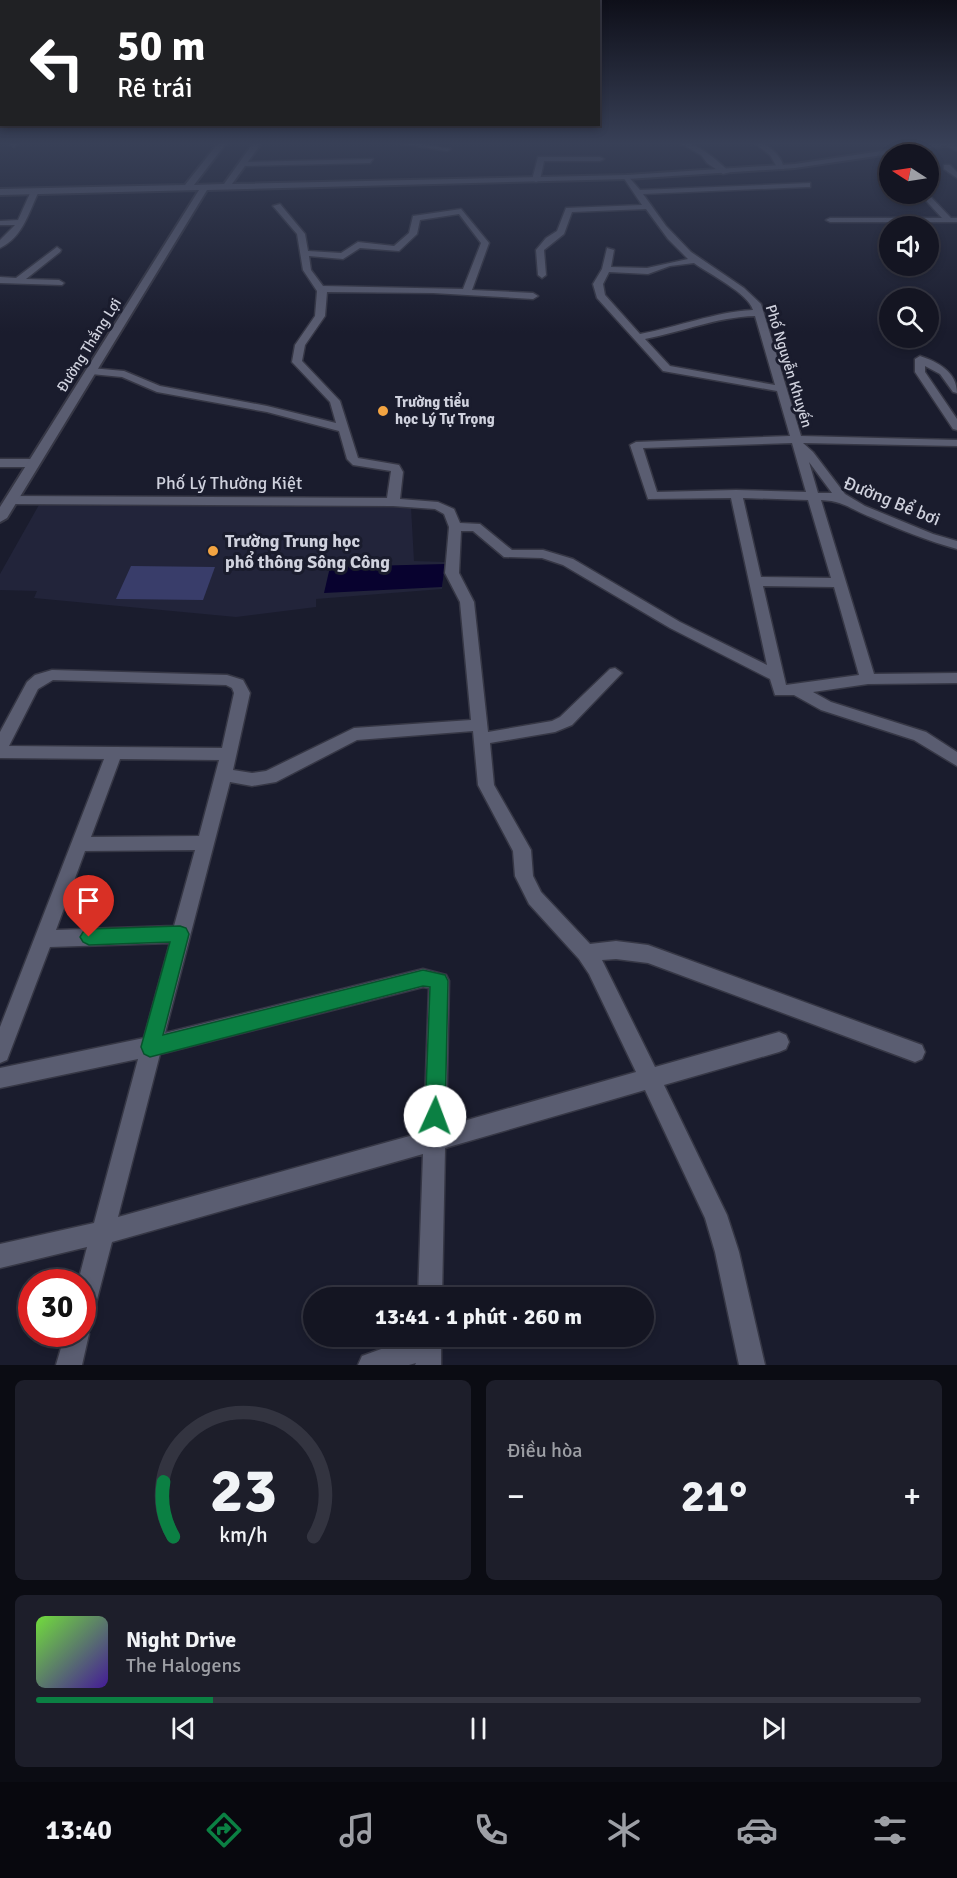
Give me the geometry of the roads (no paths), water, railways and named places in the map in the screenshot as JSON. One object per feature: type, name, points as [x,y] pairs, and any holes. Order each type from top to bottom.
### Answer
[{"type":"street","points":[[0,244],[22,222],[29,206]]},
{"type":"street","name":"Đường Thắng Lợi","points":[[0,518],[193,206]]},
{"type":"street","points":[[277,206],[301,234],[307,270],[322,289],[320,316],[300,345],[297,362],[331,395],[345,429],[353,459],[357,463],[396,468],[393,502]]},
{"type":"street","points":[[937,206],[953,220]]},
{"type":"street","points":[[542,276],[540,250],[561,232],[569,210],[647,207]]},
{"type":"street","name":"Phố Nguyễn Khuyến","points":[[647,207],[688,255],[748,295],[760,313],[868,679]]},
{"type":"street","points":[[304,253],[343,256],[358,245],[396,249],[413,234],[416,218],[460,211],[485,243],[467,292]]},
{"type":"street","points":[[830,220],[953,220]]},
{"type":"street","points":[[0,224],[22,222]]},
{"type":"street","points":[[19,280],[57,250]]},
{"type":"street","points":[[610,250],[606,269],[598,284],[600,297],[639,337],[663,366],[672,371],[781,389]]},
{"type":"street","points":[[606,269],[648,271],[669,264],[696,260]]},
{"type":"street","points":[[0,280],[59,283]]},
{"type":"street","points":[[322,289],[534,296]]},
{"type":"street","points":[[639,337],[668,332],[729,314],[760,313]]},
{"type":"street","points":[[957,390],[944,372],[920,359],[920,372],[957,427]]},
{"type":"street","points":[[91,371],[124,374],[157,389],[267,409],[345,429]]},
{"type":"street","points":[[797,442],[957,443]]},
{"type":"street","points":[[797,442],[957,449]]},
{"type":"street","points":[[797,442],[809,454],[841,497]]},
{"type":"street","name":"Đường Bể bơi","points":[[797,442],[637,448],[652,496],[736,494],[841,497],[871,513],[928,537],[957,545]]},
{"type":"street","points":[[0,463],[34,463]]},
{"type":"street","points":[[736,494],[780,691],[868,679],[957,678]]},
{"type":"street","name":"Phố Lý Thường Kiệt","points":[[11,500],[393,502],[445,508],[450,512],[455,527]]},
{"type":"street","points":[[752,1365],[727,1252],[716,1215],[586,953],[528,889],[524,876],[522,850],[486,785],[467,602],[452,573],[455,527],[476,527],[509,554],[543,554],[568,562],[675,625],[777,676]]},
{"type":"street","points":[[756,581],[839,583]]},
{"type":"street","points":[[223,774],[247,780],[270,777],[354,734],[480,732],[555,726],[566,720],[615,674]]},
{"type":"street","points":[[0,747],[32,686],[40,679],[52,675],[227,680],[238,684],[242,693],[229,754],[93,1269]]},
{"type":"street","points":[[796,689],[826,706],[920,736],[957,760]]},
{"type":"street","points":[[0,752],[229,754]]},
{"type":"street","points":[[0,1053],[114,753]]},
{"type":"street","points":[[79,844],[205,843]]},
{"type":"street","points":[[43,939],[180,934]]},
{"type":"street","points":[[586,953],[616,950],[648,954],[915,1052]]},
{"type":"street","points":[[0,1078],[150,1047],[423,978],[439,981],[430,1287]]},
{"type":"street","points":[[0,1256],[103,1232],[779,1041]]},
{"type":"street","points":[[69,1365],[74,1347]]},
{"type":"street","points":[[371,1365],[429,1349]]},
{"type":"place","name":"Trường tiểu học Lý Tự Trọng","points":[[383,411]]},
{"type":"place","name":"Trường Trung học phổ thông Sông Công","points":[[213,551]]}]
